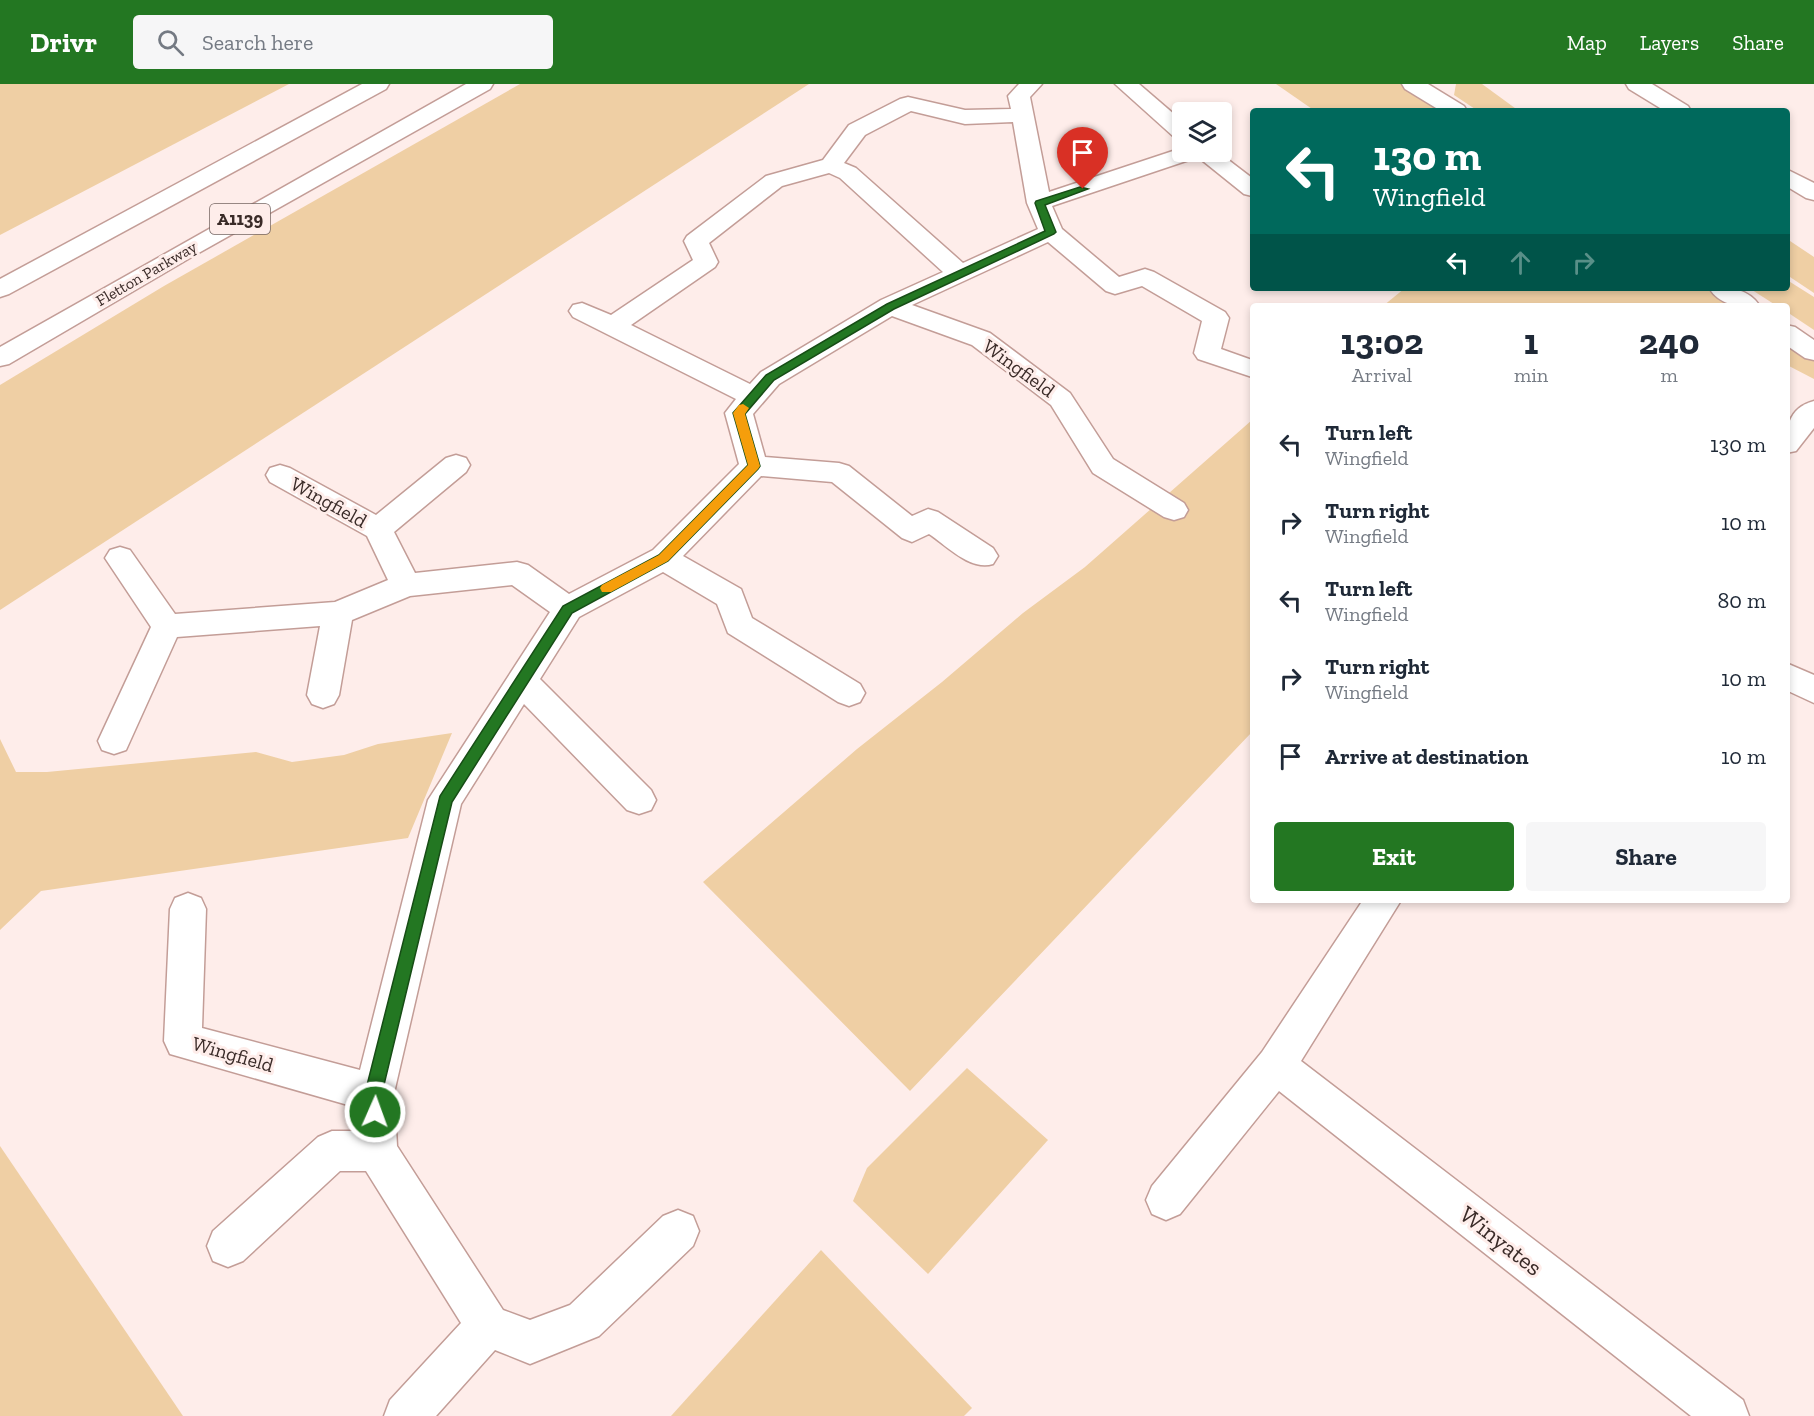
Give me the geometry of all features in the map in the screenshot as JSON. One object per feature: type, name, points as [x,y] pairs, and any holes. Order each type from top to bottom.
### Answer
[{"type":"main road","name":"A1139","points":[[0,289],[378,84]]},
{"type":"main road","name":"Fletton Parkway","points":[[0,358],[186,249],[482,84]]},
{"type":"main road","points":[[1031,84],[1018,96],[1045,218],[1115,286],[1145,277],[1216,318],[1208,353],[1250,368]]},
{"type":"main road","points":[[1126,84],[1172,123]]},
{"type":"main road","points":[[1413,84],[1451,108]]},
{"type":"main road","points":[[1637,84],[1675,108]]},
{"type":"main road","points":[[612,326],[706,262],[696,240],[774,181],[831,165],[857,130],[908,104],[965,117],[1022,115]]},
{"type":"main road","points":[[754,466],[739,413],[770,378],[891,306],[960,274],[1045,218],[1172,161]]},
{"type":"main road","points":[[1218,162],[1250,187]]},
{"type":"main road","points":[[831,165],[848,173],[960,274]]},
{"type":"main road","points":[[1790,178],[1814,193]]},
{"type":"main road","points":[[1725,291],[1743,303]]},
{"type":"main road","name":"Wingfield","points":[[891,306],[981,339],[1061,399],[1103,466],[1174,510]]},
{"type":"main road","points":[[582,311],[753,396]]},
{"type":"main road","points":[[1790,336],[1814,352]]},
{"type":"main road","points":[[1790,439],[1814,410]]},
{"type":"main road","name":"Wingfield","points":[[378,529],[456,465]]},
{"type":"main road","points":[[754,466],[839,473],[912,531],[928,519],[983,556]]},
{"type":"main road","points":[[678,1231],[584,1322],[530,1342],[488,1326],[377,1151],[374,1093],[445,800],[568,609],[663,558],[754,466]]},
{"type":"main road","name":"Wingfield","points":[[280,475],[378,529],[406,585]]},
{"type":"main road","points":[[120,558],[167,626]]},
{"type":"main road","points":[[663,558],[730,597],[739,625],[849,693]]},
{"type":"main road","points":[[167,626],[338,613],[406,585],[518,573],[568,609]]},
{"type":"main road","points":[[323,695],[338,613]]},
{"type":"main road","points":[[114,741],[167,626]]},
{"type":"main road","points":[[1790,677],[1814,690]]},
{"type":"main road","points":[[522,681],[639,800]]},
{"type":"main road","points":[[1166,1200],[1276,1065],[1381,903]]},
{"type":"main road","name":"Wingfield","points":[[188,909],[183,1041],[374,1093]]},
{"type":"main road","name":"Winyates","points":[[1276,1065],[1727,1416]]},
{"type":"main road","points":[[228,1246],[332,1151],[377,1151]]},
{"type":"main road","points":[[406,1416],[488,1326]]},
{"type":"shaded area","points":[[0,84],[289,84],[0,235]]},
{"type":"shaded area","points":[[520,84],[809,84],[0,610],[0,385],[164,286]]},
{"type":"shaded area","points":[[1276,84],[1412,84],[1445,108],[1311,108]]},
{"type":"shaded area","points":[[1456,84],[1482,84],[1515,108],[1474,108],[1454,95]]},
{"type":"shaded area","points":[[1790,241],[1814,257],[1814,293],[1790,277]]},
{"type":"shaded area","points":[[1790,282],[1814,297],[1814,330],[1790,314],[1790,303],[1772,303],[1754,291],[1790,291]]},
{"type":"shaded area","points":[[1401,291],[1712,291],[1730,303],[1387,303]]},
{"type":"shaded area","points":[[1790,344],[1814,359],[1814,379],[1790,367]]},
{"type":"shaded area","points":[[1250,422],[1250,734],[910,1091],[703,882],[857,749],[942,682],[1023,613],[1085,567]]},
{"type":"shaded area","points":[[452,733],[408,838],[41,891],[0,930],[0,739],[16,772],[47,772],[256,752],[292,762],[344,755],[378,744]]},
{"type":"shaded area","points":[[967,1068],[1048,1140],[928,1274],[853,1201],[867,1168]]},
{"type":"shaded area","points":[[0,1146],[183,1416],[0,1416]]},
{"type":"shaded area","points":[[821,1250],[972,1408],[964,1416],[671,1416]]},
{"type":"slow traffic","points":[[606,588],[663,558],[754,466],[739,413],[743,408]]},
{"type":"route","points":[[375,1112],[374,1093],[445,800],[568,609],[663,558],[754,466],[739,413],[770,378],[891,306],[1051,232],[1039,203],[1083,189]]}]
